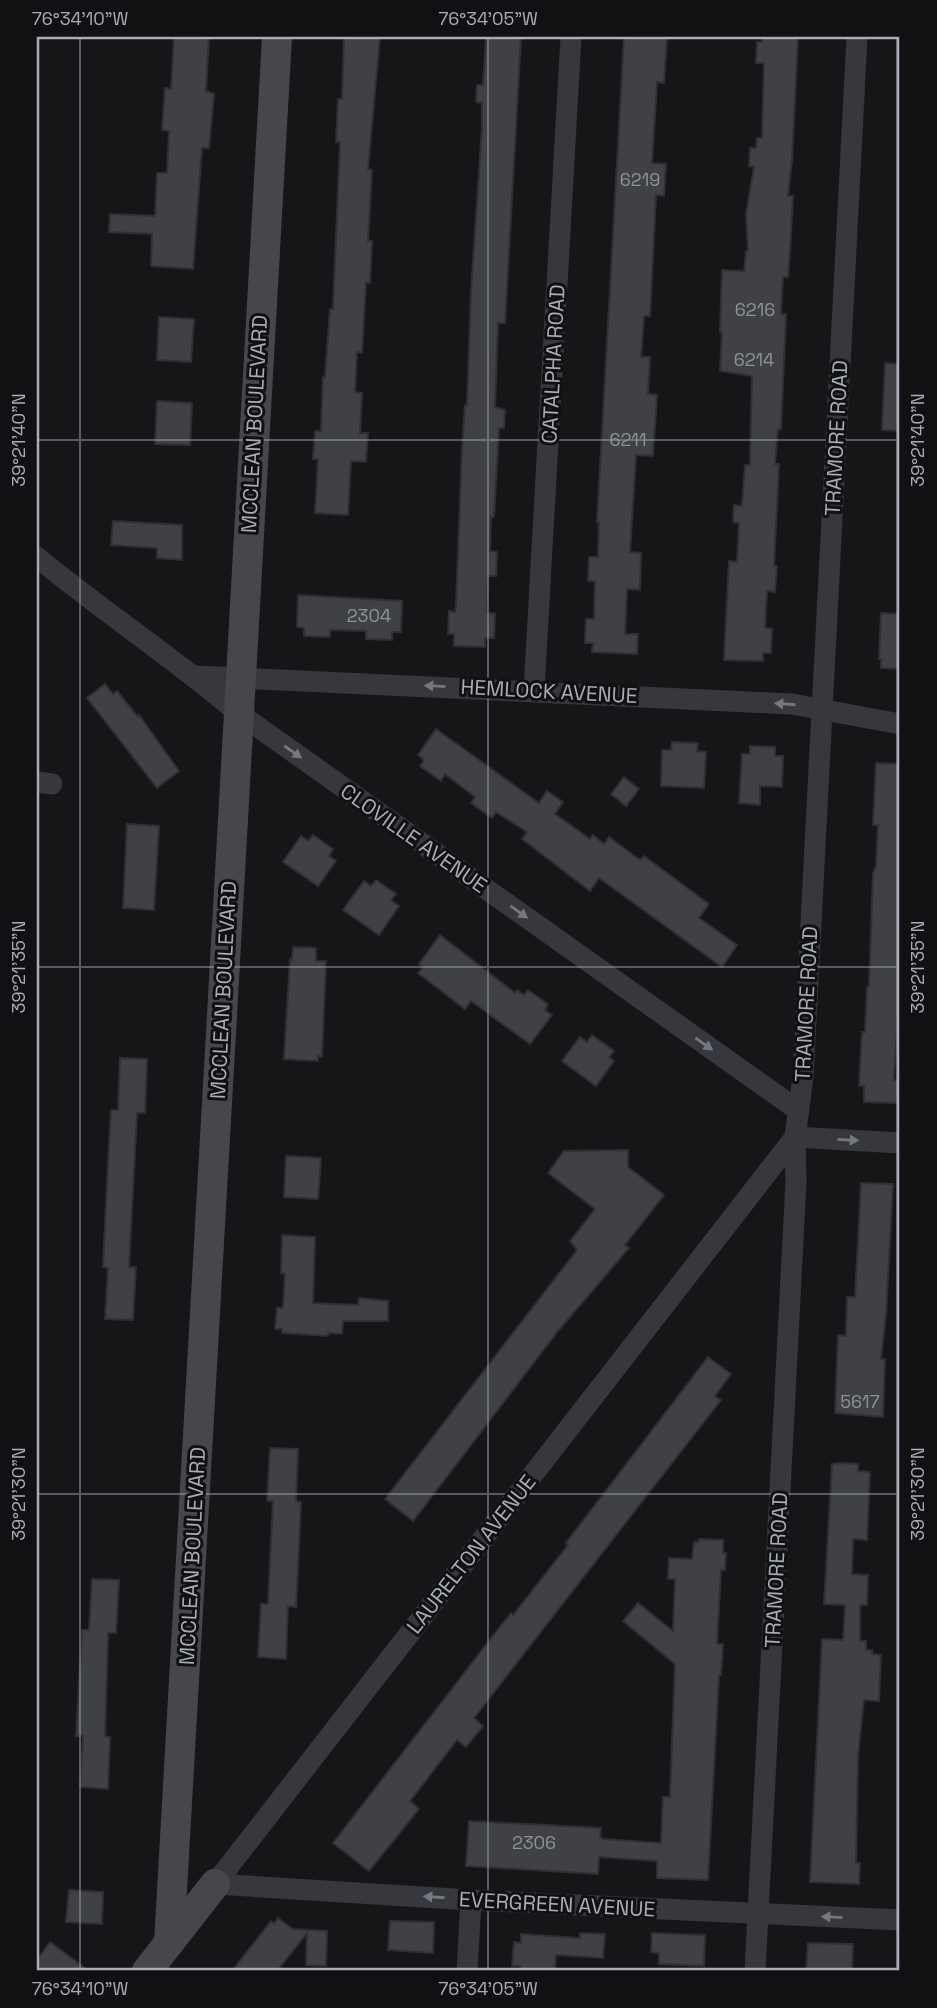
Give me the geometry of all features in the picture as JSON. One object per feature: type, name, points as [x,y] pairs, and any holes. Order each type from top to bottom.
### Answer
[{"type":"street","name":"MCCLEAN BOULEVARD","points":[[169,1943],[277,37]]},
{"type":"street","name":"CATALPHA ROAD","points":[[534,690],[571,37]]},
{"type":"street","name":"TRAMORE ROAD","points":[[755,1971],[796,1182],[796,1137],[803,1077],[857,37]]},
{"type":"street","name":"CLOVILLE AVENUE","points":[[37,557],[195,676],[237,712],[799,1111]]},
{"type":"street","name":"HEMLOCK AVENUE","points":[[195,676],[240,676],[792,704],[900,724]]},
{"type":"street","name":"LAURELTON AVENUE","points":[[147,1971],[796,1137]]},
{"type":"street","points":[[796,1137],[900,1143]]},
{"type":"street","name":"EVERGREEN AVENUE","points":[[215,1884],[471,1900],[900,1920]]},
{"type":"street","points":[[467,1971],[471,1900]]},
{"type":"building","points":[[174,37],[209,37],[206,91],[214,94],[209,148],[202,148],[193,269],[151,266],[152,234],[109,232],[110,214],[155,216],[157,173],[167,173],[169,131],[162,130],[165,88],[171,89]]},
{"type":"building","points":[[344,37],[380,37],[368,169],[372,170],[368,241],[372,241],[370,283],[366,282],[362,353],[357,352],[355,392],[362,393],[360,433],[368,433],[366,462],[351,461],[348,515],[315,513],[318,459],[313,459],[315,431],[321,431],[323,377],[330,309],[333,309],[340,142],[336,142],[338,99],[342,99]]},
{"type":"building","points":[[486,37],[521,37],[505,323],[498,323],[495,407],[505,410],[504,428],[499,428],[494,517],[491,517],[490,551],[497,552],[496,576],[488,576],[487,613],[495,614],[494,638],[485,638],[485,647],[454,646],[454,634],[448,634],[449,611],[455,612],[456,604],[462,448],[467,405],[482,127],[482,103],[476,102],[477,85],[483,85]]},
{"type":"building","points":[[624,37],[667,37],[664,83],[657,82],[652,163],[666,164],[664,196],[656,195],[650,316],[644,316],[641,357],[650,357],[648,394],[657,395],[653,456],[636,455],[630,552],[641,553],[640,590],[627,589],[625,634],[638,634],[637,654],[592,652],[593,643],[585,643],[586,619],[594,619],[595,581],[588,581],[589,557],[598,557],[597,522]]},
{"type":"building","points":[[762,37],[798,37],[788,196],[793,196],[790,252],[788,277],[783,277],[781,314],[786,314],[781,429],[778,429],[775,464],[779,464],[774,566],[777,566],[775,592],[767,591],[765,628],[772,629],[771,653],[763,653],[763,661],[724,660],[729,561],[737,562],[739,523],[733,522],[734,505],[742,506],[745,465],[750,465],[752,376],[720,371],[722,270],[744,271],[748,251],[746,214],[754,167],[749,166],[750,148],[756,148],[757,138],[762,138],[764,63],[756,63],[757,42],[762,42]]},
{"type":"building","points":[[159,317],[194,319],[191,362],[157,360]]},
{"type":"building","points":[[885,363],[900,364],[900,431],[882,430]]},
{"type":"building","points":[[157,401],[192,403],[190,445],[155,444]]},
{"type":"building","points":[[113,521],[182,525],[182,560],[157,558],[157,548],[111,545]]},
{"type":"building","points":[[298,595],[402,601],[401,632],[392,632],[392,640],[366,639],[366,631],[330,630],[330,637],[304,636],[304,628],[297,627]]},
{"type":"building","points":[[881,613],[900,614],[900,669],[881,668]]},
{"type":"building","points":[[105,684],[113,694],[117,691],[138,717],[139,715],[179,771],[157,788],[87,698]]},
{"type":"building","points":[[436,729],[539,803],[547,791],[563,802],[555,814],[590,839],[593,835],[604,844],[609,837],[640,860],[644,856],[709,904],[699,918],[737,945],[722,967],[599,878],[590,891],[522,839],[527,832],[496,812],[492,818],[471,803],[475,797],[445,774],[441,781],[420,766],[424,760],[418,755]]},
{"type":"building","points":[[672,742],[698,743],[697,751],[706,752],[704,788],[661,786],[662,750],[671,750]]},
{"type":"building","points":[[750,746],[775,747],[775,756],[783,756],[782,787],[760,786],[760,805],[739,803],[742,754],[750,754]]},
{"type":"building","points":[[876,763],[900,764],[900,986],[894,1080],[900,1080],[900,1102],[893,1103],[864,1102],[864,1086],[859,1086],[862,1032],[865,1032],[869,987],[873,873],[876,866],[878,825],[873,825]]},
{"type":"building","points":[[624,777],[639,789],[626,806],[611,794]]},
{"type":"building","points":[[127,824],[159,826],[154,910],[123,908]]},
{"type":"building","points":[[313,835],[333,849],[329,856],[336,861],[318,886],[283,862],[301,836],[308,841]]},
{"type":"building","points":[[376,880],[396,894],[391,900],[399,906],[379,935],[343,910],[364,881],[371,886]]},
{"type":"building","points":[[440,935],[515,993],[517,990],[524,995],[528,990],[548,1004],[545,1010],[552,1015],[530,1044],[471,1001],[465,1009],[418,973],[423,967],[419,964]]},
{"type":"building","points":[[293,947],[316,948],[316,961],[326,961],[322,1057],[318,1056],[318,1061],[284,1059]]},
{"type":"building","points":[[592,1035],[614,1051],[609,1057],[614,1061],[596,1086],[562,1061],[580,1037],[587,1042]]},
{"type":"building","points":[[120,1058],[147,1059],[145,1113],[137,1113],[129,1267],[136,1267],[133,1320],[105,1319],[108,1268],[103,1267],[111,1110],[118,1110]]},
{"type":"building","points":[[628,1150],[628,1167],[664,1195],[625,1245],[629,1248],[558,1331],[413,1521],[385,1499],[577,1250],[570,1241],[595,1209],[548,1173],[564,1151]]},
{"type":"building","points":[[286,1156],[321,1158],[318,1199],[284,1197]]},
{"type":"building","points":[[861,1183],[893,1184],[881,1359],[885,1359],[883,1417],[835,1413],[838,1335],[846,1336],[847,1297],[855,1297]]},
{"type":"building","points":[[282,1235],[315,1237],[313,1303],[358,1305],[359,1298],[388,1301],[388,1321],[343,1321],[342,1334],[328,1333],[328,1336],[282,1333],[282,1329],[275,1329],[277,1308],[283,1308],[285,1274],[281,1273]]},
{"type":"building","points":[[708,1357],[731,1374],[715,1396],[721,1400],[474,1718],[483,1726],[466,1747],[457,1740],[410,1801],[419,1809],[369,1871],[333,1843],[502,1624],[511,1613],[513,1615],[568,1545],[566,1543]]},
{"type":"building","points":[[270,1448],[298,1449],[296,1501],[301,1502],[296,1607],[288,1606],[286,1659],[258,1657],[261,1604],[268,1604],[273,1501],[267,1501]]},
{"type":"building","points":[[832,1464],[858,1464],[858,1471],[870,1472],[867,1540],[853,1539],[852,1574],[868,1575],[867,1605],[860,1605],[860,1641],[866,1641],[866,1650],[872,1650],[872,1654],[881,1655],[879,1701],[864,1700],[858,1755],[856,1863],[860,1863],[859,1884],[810,1882],[822,1639],[843,1640],[845,1605],[824,1604]]},
{"type":"building","points":[[699,1539],[723,1540],[723,1553],[726,1553],[725,1570],[721,1570],[717,1644],[723,1644],[708,1880],[657,1878],[657,1861],[599,1857],[598,1874],[466,1866],[469,1821],[601,1828],[600,1837],[603,1839],[661,1843],[663,1797],[670,1797],[675,1664],[623,1621],[638,1603],[673,1631],[675,1579],[668,1579],[669,1558],[692,1559],[694,1542],[699,1542]]},
{"type":"building","points":[[92,1579],[119,1580],[116,1633],[108,1633],[105,1736],[110,1737],[108,1789],[80,1787],[83,1736],[76,1736],[82,1630],[89,1630]]},
{"type":"building","points":[[69,1890],[103,1892],[102,1924],[66,1922]]},
{"type":"building","points":[[278,1918],[293,1929],[327,1931],[326,1966],[306,1965],[307,1933],[277,1971],[232,1971],[271,1921],[274,1924]]},
{"type":"building","points":[[390,1921],[434,1922],[433,1953],[388,1950]]},
{"type":"building","points":[[580,1933],[605,1934],[603,1958],[556,1955],[555,1971],[519,1971],[520,1966],[512,1966],[514,1942],[521,1943],[521,1934],[580,1938]]},
{"type":"building","points":[[652,1933],[705,1935],[704,1966],[659,1964],[659,1953],[651,1952]]},
{"type":"building","points":[[50,1942],[89,1971],[37,1971],[37,1960]]},
{"type":"building","points":[[808,1943],[853,1944],[852,1971],[806,1971]]}]
